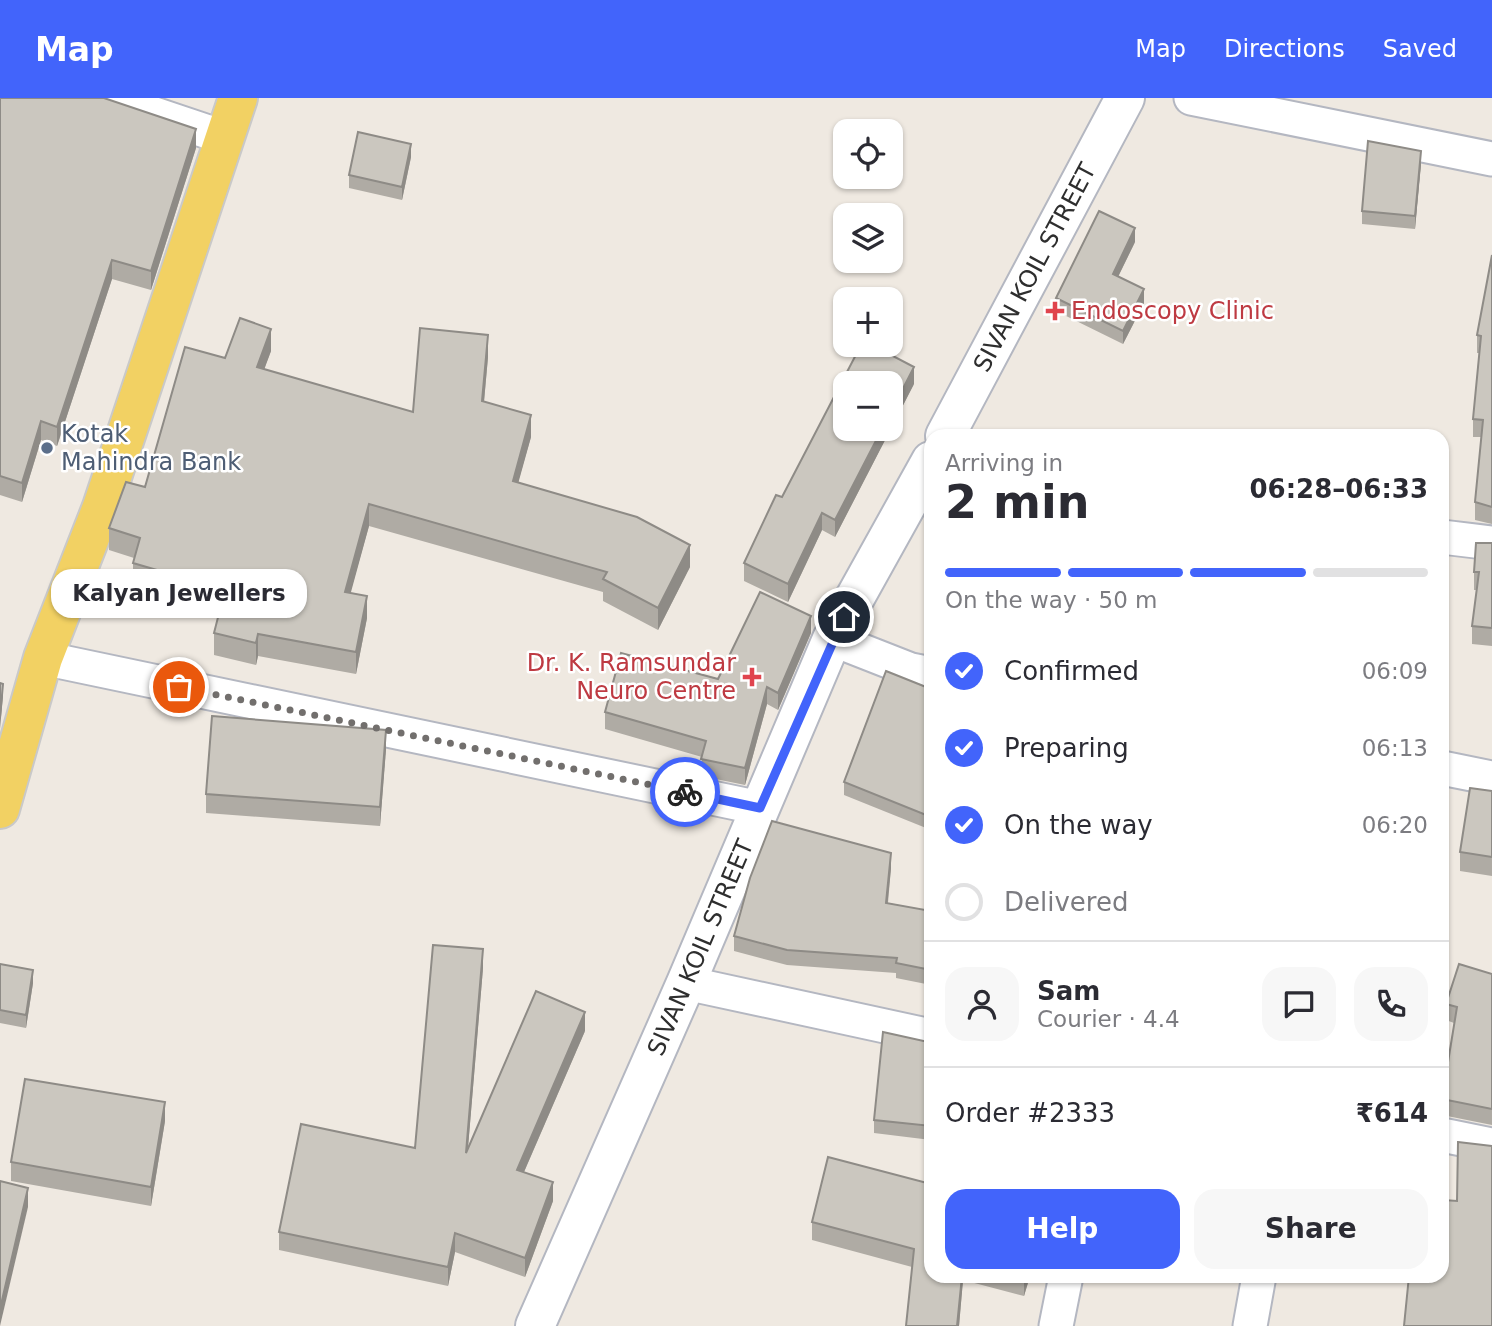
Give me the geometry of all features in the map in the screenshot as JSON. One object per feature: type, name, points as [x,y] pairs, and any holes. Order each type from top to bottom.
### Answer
[{"type":"main road","points":[[0,808],[43,658],[102,508],[238,98]]},
{"type":"street","points":[[107,98],[226,138]]},
{"type":"street","name":"SIVAN KOIL STREET","points":[[949,429],[1125,98]]},
{"type":"street","points":[[1191,98],[1492,159]]},
{"type":"street","name":"SIVAN KOIL STREET","points":[[535,1326],[686,983],[832,639],[924,474]]},
{"type":"street","points":[[1449,538],[1492,543]]},
{"type":"street","points":[[832,639],[924,673]]},
{"type":"street","points":[[43,658],[760,808]]},
{"type":"street","points":[[1449,769],[1492,778]]},
{"type":"street","points":[[686,983],[924,1034]]},
{"type":"street","points":[[1449,1136],[1492,1145]]},
{"type":"street","points":[[1056,1326],[1065,1283]]},
{"type":"street","points":[[1250,1326],[1258,1283]]},
{"type":"building","points":[[0,98],[104,98],[196,129],[151,271],[112,260],[57,427],[41,421],[22,483],[0,476]]},
{"type":"building","points":[[358,132],[411,144],[402,187],[349,175]]},
{"type":"building","points":[[1368,141],[1421,151],[1415,216],[1362,211]]},
{"type":"building","points":[[1099,211],[1135,228],[1113,274],[1144,289],[1123,331],[1056,298]]},
{"type":"building","points":[[1492,255],[1492,507],[1475,502],[1483,420],[1473,419],[1481,336],[1477,335]]},
{"type":"building","points":[[240,318],[271,329],[257,367],[413,412],[420,328],[488,335],[482,401],[531,415],[513,481],[637,517],[690,545],[658,608],[603,579],[607,572],[369,504],[345,592],[367,596],[356,652],[258,634],[256,643],[214,633],[225,590],[133,563],[140,538],[109,528],[126,482],[145,487],[185,347],[225,358]]},
{"type":"building","points":[[855,357],[895,357],[914,367],[903,389],[903,371],[847,371]]},
{"type":"building","points":[[833,399],[833,441],[876,441],[835,520],[822,513],[788,584],[744,563],[776,495],[782,497]]},
{"type":"building","points":[[1476,543],[1492,543],[1492,628],[1472,626],[1479,572],[1474,572]]},
{"type":"building","points":[[760,592],[811,616],[778,693],[767,687],[745,768],[701,759],[706,741],[605,712],[621,653],[718,679]]},
{"type":"building","points":[[886,671],[924,686],[924,814],[844,782]]},
{"type":"building","points":[[0,683],[3,684],[0,717]]},
{"type":"building","points":[[212,716],[386,730],[380,807],[206,794]]},
{"type":"building","points":[[1470,788],[1492,791],[1492,857],[1460,852]]},
{"type":"building","points":[[772,821],[891,853],[886,903],[924,910],[924,969],[896,963],[897,958],[787,950],[734,936],[750,878]]},
{"type":"building","points":[[433,945],[483,949],[466,1153],[536,991],[585,1012],[517,1170],[553,1182],[525,1258],[455,1233],[448,1267],[279,1232],[301,1124],[415,1148]]},
{"type":"building","points":[[0,964],[33,970],[26,1015],[0,1010]]},
{"type":"building","points":[[1459,964],[1492,974],[1492,1109],[1449,1100],[1449,1056],[1457,1007],[1449,1005],[1449,995]]},
{"type":"building","points":[[883,1032],[924,1041],[924,1125],[874,1120]]},
{"type":"building","points":[[25,1079],[165,1102],[151,1187],[11,1162]]},
{"type":"building","points":[[1458,1142],[1492,1146],[1492,1326],[1404,1326],[1408,1283],[1449,1283],[1449,1200],[1457,1201]]},
{"type":"building","points":[[828,1157],[924,1182],[924,1283],[961,1283],[957,1326],[906,1326],[914,1249],[812,1222]]},
{"type":"building","points":[[0,1181],[28,1188],[0,1309]]},
{"type":"way so far","points":[[179,687],[685,792]]},
{"type":"place","name":"Endoscopy Clinic","points":[[1055,311]]},
{"type":"place","name":"Kotak Mahindra Bank","points":[[47,448]]},
{"type":"place","name":"Dr. K. Ramsundar Neuro Centre","points":[[752,677]]},
{"type":"place","name":"Kalyan Jewellers","points":[[179,687]]},
{"type":"route","points":[[685,792],[760,808],[832,639],[844,617]]}]
